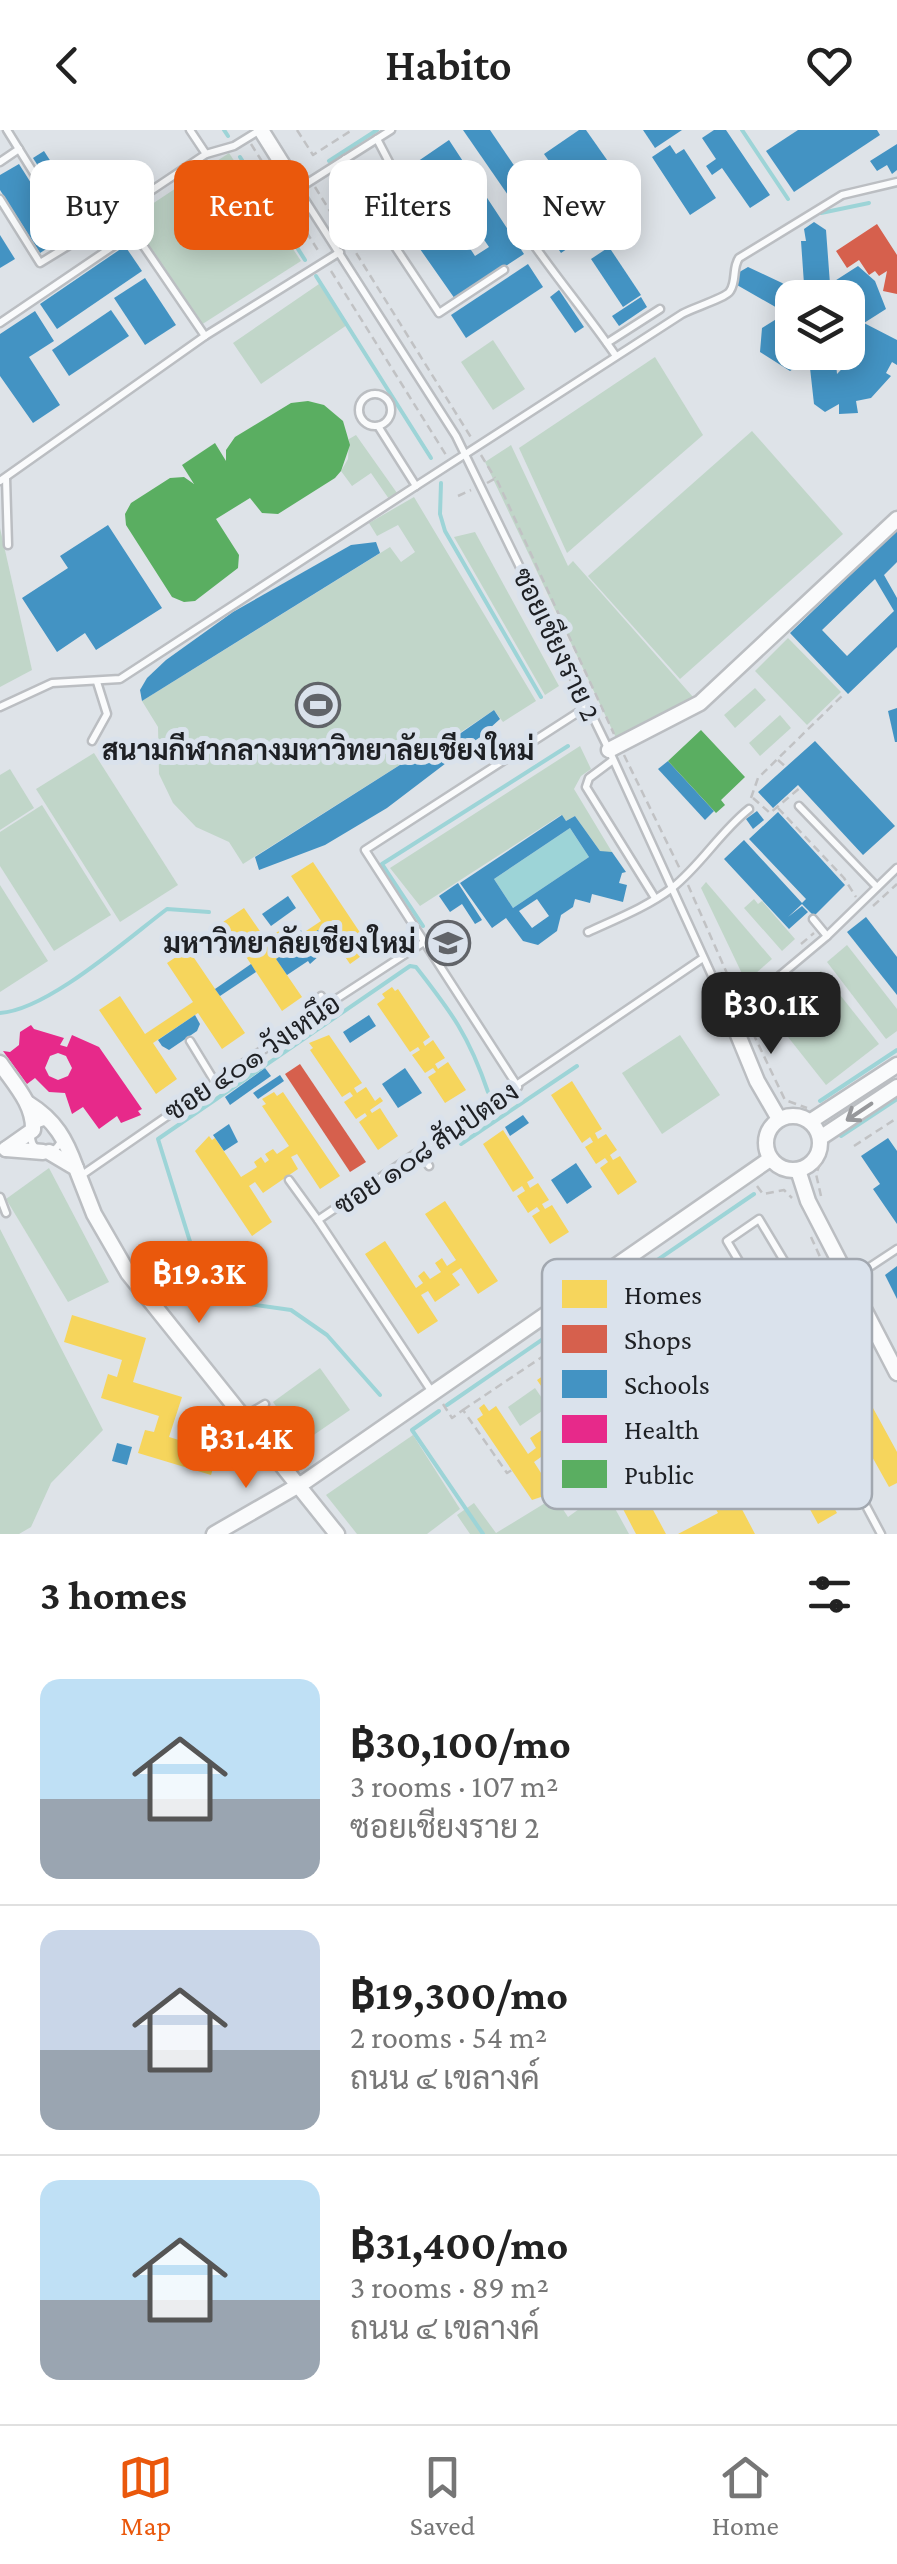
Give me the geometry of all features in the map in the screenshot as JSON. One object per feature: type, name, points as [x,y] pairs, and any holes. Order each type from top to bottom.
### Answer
[{"type":"street","points":[[257,132],[281,160]]},
{"type":"street","points":[[614,751],[700,703],[897,518]]},
{"type":"street","name":"ซอยเชียงราย 2","points":[[729,1013],[757,1080],[779,1119]]},
{"type":"street","points":[[0,1063],[34,1118],[33,1130],[3,1149]]},
{"type":"street","points":[[811,1121],[897,1065]]},
{"type":"street","points":[[824,1142],[811,1121],[799,1116],[779,1119],[766,1140],[770,1159],[782,1168],[798,1170],[811,1164],[824,1142],[897,1087]]},
{"type":"street","points":[[28,1104],[58,1129],[79,1172]]},
{"type":"street","points":[[656,1232],[770,1159]]},
{"type":"street","points":[[798,1170],[808,1201],[839,1259]]},
{"type":"street","points":[[498,1345],[542,1320]]},
{"type":"street","points":[[872,1321],[897,1373]]},
{"type":"street","points":[[320,1470],[408,1410],[437,1398]]},
{"type":"street","points":[[256,1512],[298,1481],[337,1534]]},
{"type":"lane","points":[[7,130],[30,168]]},
{"type":"lane","points":[[190,130],[206,154]]},
{"type":"lane","points":[[345,160],[390,130]]},
{"type":"lane","points":[[309,181],[390,130]]},
{"type":"lane","points":[[154,188],[206,154],[234,146],[257,132]]},
{"type":"lane","points":[[376,139],[388,160]]},
{"type":"lane","points":[[0,162],[19,150]]},
{"type":"lane","points":[[0,707],[52,683],[120,679],[682,314],[727,294],[732,288],[738,258],[842,195],[897,182]]},
{"type":"lane","points":[[8,545],[3,479],[205,336],[340,252],[309,197]]},
{"type":"lane","points":[[0,199],[30,247]]},
{"type":"lane","points":[[32,250],[40,263],[61,250]]},
{"type":"lane","points":[[0,322],[107,250]]},
{"type":"lane","points":[[146,250],[205,336]]},
{"type":"lane","points":[[398,250],[439,313],[504,270]]},
{"type":"lane","points":[[536,250],[616,356]]},
{"type":"lane","name":"ซอยเชียงราย 2","points":[[340,252],[465,454],[588,706],[614,751],[729,1013]]},
{"type":"lane","points":[[607,343],[660,309]]},
{"type":"lane","points":[[371,394],[387,399],[390,407],[390,415],[378,426],[370,426],[359,414],[359,405],[371,394]]},
{"type":"lane","points":[[378,426],[416,486]]},
{"type":"lane","points":[[92,741],[107,714],[97,682]]},
{"type":"lane","points":[[518,1086],[365,850],[588,706]]},
{"type":"lane","points":[[614,751],[588,778],[586,787],[655,898]]},
{"type":"lane","points":[[800,806],[874,884]]},
{"type":"lane","points":[[588,932],[672,888],[749,809]]},
{"type":"lane","points":[[729,1013],[826,936],[874,884],[897,868]]},
{"type":"lane","points":[[813,918],[826,936]]},
{"type":"lane","name":"ซอย ๔๐๑ วังเหนึอ","points":[[79,1172],[423,940]]},
{"type":"lane","name":"ซอย ๑๐๘ สันป่ตอง","points":[[318,1220],[703,958]]},
{"type":"lane","points":[[190,1086],[197,1094],[327,1006],[321,996]]},
{"type":"lane","points":[[190,1041],[214,1082]]},
{"type":"lane","points":[[3,1149],[46,1152],[60,1145],[58,1129],[44,1122],[33,1130],[33,1143],[46,1152],[79,1172],[94,1214],[128,1274],[298,1481]]},
{"type":"lane","points":[[420,1152],[429,1166]]},
{"type":"lane","points":[[289,1180],[437,1398]]},
{"type":"lane","points":[[0,1196],[6,1213]]},
{"type":"lane","points":[[738,1259],[727,1240],[759,1219],[783,1259]]},
{"type":"lane","points":[[627,1259],[656,1232]]},
{"type":"lane","points":[[872,1265],[897,1249]]},
{"type":"lane","points":[[872,1335],[878,1332]]},
{"type":"lane","points":[[225,1529],[437,1398],[498,1345]]},
{"type":"lane","points":[[244,1416],[265,1404]]},
{"type":"lane","points":[[244,1416],[298,1481]]},
{"type":"lane","points":[[868,1509],[881,1534]]},
{"type":"lane","points":[[214,1534],[256,1512]]},
{"type":"path","points":[[298,130],[314,154],[352,130]]},
{"type":"path","points":[[257,132],[325,262],[447,456],[444,462]]},
{"type":"path","points":[[309,196],[496,478],[614,751],[684,876],[732,987],[736,992],[745,992]]},
{"type":"path","points":[[458,496],[496,478]]},
{"type":"path","points":[[749,809],[758,778],[845,693]]},
{"type":"path","points":[[778,759],[786,767]]},
{"type":"path","points":[[751,795],[770,814],[800,787]]},
{"type":"path","points":[[778,808],[844,878],[855,896],[874,884]]},
{"type":"path","points":[[866,912],[897,884]]},
{"type":"path","points":[[792,952],[820,928]]},
{"type":"path","points":[[772,994],[751,1016],[750,1027],[785,1100]]},
{"type":"path","points":[[854,1146],[897,1118]]},
{"type":"path","points":[[822,1200],[816,1174],[824,1142]]},
{"type":"path","points":[[756,1185],[763,1194],[784,1190],[795,1202]]},
{"type":"path","points":[[810,1235],[821,1259]]},
{"type":"path","points":[[437,1398],[452,1418],[542,1357]]},
{"type":"path","points":[[463,1410],[507,1473],[512,1470]]},
{"type":"green space","points":[[174,189],[174,250],[294,250],[301,261],[201,325],[152,250],[154,203]]},
{"type":"green space","points":[[319,284],[347,325],[261,384],[233,343]]},
{"type":"green space","points":[[493,340],[525,389],[493,410],[461,362]]},
{"type":"green space","points":[[655,357],[703,435],[567,553],[519,448]]},
{"type":"green space","points":[[752,431],[843,534],[680,679],[588,576]]},
{"type":"green space","points":[[356,435],[397,493],[389,499],[371,473],[352,486],[341,471],[348,459],[349,439]]},
{"type":"green space","points":[[511,445],[568,566],[573,561],[693,697],[617,740],[485,462]]},
{"type":"green space","name":"สนามกีฬากลางมหาวิทยาลัยเชียงใหม่","points":[[414,497],[536,701],[503,722],[494,710],[458,734],[455,730],[243,864],[229,842],[196,827],[173,803],[159,774],[158,727],[142,701],[390,547],[401,562],[415,552],[398,525],[377,536],[369,523]]},
{"type":"green space","points":[[0,528],[32,670],[0,687]]},
{"type":"green space","points":[[475,532],[559,686],[545,695],[454,537]]},
{"type":"green space","points":[[788,638],[841,692],[807,725],[755,671]]},
{"type":"green space","points":[[755,688],[766,700],[735,728],[724,715]]},
{"type":"green space","points":[[780,715],[791,728],[760,756],[749,743]]},
{"type":"green space","points":[[580,746],[591,769],[581,776],[574,789],[610,854],[600,851],[575,816],[566,821],[561,815],[420,906],[390,868]]},
{"type":"green space","points":[[94,753],[178,885],[120,922],[36,789]]},
{"type":"green space","points":[[10,769],[34,808],[0,830],[0,775]]},
{"type":"green space","points":[[42,805],[111,915],[54,951],[0,866],[0,832]]},
{"type":"green space","points":[[706,882],[772,959],[746,982],[701,888]]},
{"type":"green space","points":[[0,885],[48,961],[0,992]]},
{"type":"green space","points":[[754,899],[758,904],[762,901],[795,939],[782,951],[744,908]]},
{"type":"green space","points":[[847,945],[897,1009],[897,1031],[886,1039],[827,962]]},
{"type":"green space","points":[[821,971],[879,1044],[826,1085],[769,1013]]},
{"type":"green space","points":[[680,1035],[720,1095],[662,1134],[622,1073]]},
{"type":"green space","points":[[49,1168],[109,1282],[68,1302],[6,1199]]},
{"type":"green space","points":[[0,1229],[103,1430],[51,1483],[31,1527],[19,1534],[0,1534]]},
{"type":"green space","points":[[320,1368],[350,1410],[302,1443],[273,1402]]},
{"type":"green space","points":[[535,1388],[542,1398],[542,1411],[520,1426],[508,1407]]},
{"type":"green space","points":[[413,1435],[460,1509],[427,1534],[357,1534],[326,1495]]},
{"type":"green space","points":[[474,1503],[496,1533],[542,1505],[542,1509],[563,1509],[568,1517],[579,1509],[615,1509],[629,1534],[470,1534],[457,1515]]},
{"type":"water","points":[[570,828],[589,857],[513,908],[494,879]]},
{"type":"building: Homes","points":[[313,862],[371,949],[350,964],[324,926],[276,959],[302,997],[282,1011],[223,922],[244,908],[266,940],[283,928],[291,941],[321,921],[291,876]]},
{"type":"building: Homes","points":[[188,949],[245,1033],[222,1049],[198,1013],[153,1043],[177,1079],[156,1094],[99,1010],[120,996],[145,1034],[193,1002],[167,963]]},
{"type":"building: Homes","points":[[392,987],[398,989],[430,1037],[423,1042],[425,1046],[433,1040],[445,1058],[435,1064],[438,1069],[448,1062],[466,1090],[445,1103],[428,1077],[436,1072],[433,1068],[425,1073],[412,1055],[420,1050],[418,1047],[410,1052],[377,1004]]},
{"type":"building: Homes","points":[[329,1035],[362,1083],[354,1088],[357,1093],[366,1087],[375,1101],[380,1097],[383,1101],[370,1110],[372,1113],[380,1108],[398,1136],[378,1150],[359,1122],[367,1116],[365,1113],[356,1119],[344,1102],[353,1096],[350,1092],[342,1097],[310,1050],[313,1048],[309,1043]]},
{"type":"building: Homes","points":[[572,1081],[602,1129],[595,1133],[598,1139],[606,1134],[617,1150],[610,1155],[613,1160],[620,1156],[637,1182],[618,1195],[600,1168],[608,1162],[605,1158],[596,1164],[585,1147],[593,1142],[590,1137],[582,1143],[551,1095]]},
{"type":"building: Homes","points":[[274,1092],[277,1096],[283,1092],[340,1176],[320,1189],[297,1154],[291,1157],[298,1169],[263,1193],[255,1182],[249,1186],[272,1222],[252,1236],[195,1151],[209,1136],[215,1138],[241,1177],[257,1167],[254,1162],[261,1157],[265,1163],[269,1160],[265,1154],[273,1149],[277,1154],[289,1146],[262,1106],[266,1104],[262,1099]]},
{"type":"building: Homes","points":[[503,1130],[534,1178],[527,1182],[530,1188],[538,1183],[549,1200],[542,1204],[545,1209],[552,1205],[569,1232],[550,1244],[532,1216],[540,1211],[537,1207],[528,1213],[517,1196],[525,1191],[522,1186],[513,1192],[483,1144]]},
{"type":"building: Homes","points":[[445,1201],[498,1281],[478,1294],[461,1268],[452,1274],[460,1285],[435,1302],[428,1291],[421,1295],[438,1321],[418,1334],[365,1254],[385,1241],[416,1288],[423,1283],[418,1276],[424,1271],[430,1279],[441,1272],[435,1263],[442,1258],[447,1266],[456,1260],[425,1214]]},
{"type":"building: Homes","points":[[72,1315],[146,1338],[133,1382],[182,1397],[169,1437],[218,1452],[211,1475],[138,1453],[145,1430],[154,1432],[159,1416],[101,1398],[108,1374],[117,1377],[122,1360],[64,1342]]},
{"type":"building: Homes","points":[[484,1404],[489,1411],[496,1406],[528,1454],[536,1448],[530,1438],[542,1430],[542,1458],[534,1462],[542,1474],[542,1497],[532,1500],[477,1419],[483,1415],[479,1408]]},
{"type":"building: Homes","points":[[872,1406],[897,1452],[897,1483],[889,1487],[872,1457]]},
{"type":"building: Homes","points":[[623,1509],[653,1509],[666,1534],[636,1534]]},
{"type":"building: Homes","points":[[716,1509],[742,1509],[755,1534],[678,1534],[718,1513]]},
{"type":"building: Homes","points":[[810,1509],[835,1509],[837,1513],[818,1524]]},
{"type":"building: Shops","points":[[877,224],[897,255],[897,294],[883,291],[887,271],[879,276],[875,271],[869,275],[859,260],[847,268],[836,251]]},
{"type":"building: Shops","points":[[300,1064],[366,1162],[350,1172],[285,1074]]},
{"type":"building: Schools","points":[[463,130],[490,130],[510,160],[507,160],[507,194],[487,160]]},
{"type":"building: Schools","points":[[579,130],[586,130],[607,160],[548,160],[544,154]]},
{"type":"building: Schools","points":[[643,130],[682,130],[655,148]]},
{"type":"building: Schools","points":[[714,130],[726,130],[770,195],[750,208],[722,168],[712,175],[706,166],[716,159],[702,138]]},
{"type":"building: Schools","points":[[798,130],[877,130],[880,135],[794,192],[766,151]]},
{"type":"building: Schools","points":[[449,140],[462,160],[420,160]]},
{"type":"building: Schools","points":[[897,144],[897,170],[892,174],[887,165],[877,171],[870,161]]},
{"type":"building: Schools","points":[[670,145],[676,154],[684,149],[716,198],[690,215],[652,157]]},
{"type":"building: Schools","points":[[44,151],[50,160],[34,160]]},
{"type":"building: Schools","points":[[19,164],[30,181],[30,237],[0,190],[0,175]]},
{"type":"building: Schools","points":[[487,198],[507,228],[507,250],[521,250],[524,254],[455,299],[421,250],[471,250],[475,256],[487,250]]},
{"type":"building: Schools","points":[[814,222],[826,230],[830,280],[804,280],[801,241],[806,241],[804,229]]},
{"type":"building: Schools","points":[[0,235],[15,259],[0,268]]},
{"type":"building: Schools","points":[[119,250],[128,250],[142,271],[57,329],[40,304]]},
{"type":"building: Schools","points":[[611,250],[641,295],[623,307],[591,259]]},
{"type":"building: Schools","points":[[528,264],[543,287],[466,338],[451,315]]},
{"type":"building: Schools","points":[[858,266],[875,281],[886,309],[865,322],[865,280],[836,280]]},
{"type":"building: Schools","points":[[748,267],[776,280],[775,307],[737,285],[736,274]]},
{"type":"building: Schools","points":[[145,278],[176,325],[145,345],[114,298]]},
{"type":"building: Schools","points":[[559,290],[584,327],[575,333],[550,297]]},
{"type":"building: Schools","points":[[641,297],[647,307],[619,326],[612,316]]},
{"type":"building: Schools","points":[[111,310],[129,336],[69,376],[52,350]]},
{"type":"building: Schools","points":[[35,311],[54,341],[29,357],[60,405],[33,423],[0,376],[0,334]]},
{"type":"building: Schools","points":[[775,320],[775,362],[760,352],[762,328]]},
{"type":"building: Schools","points":[[865,324],[897,340],[897,365],[892,362],[886,373],[891,376],[871,398],[856,401],[858,413],[839,414],[839,404],[825,412],[814,404],[810,370],[837,370],[837,374],[841,370],[865,370]]},
{"type":"building: Schools","points":[[108,525],[162,608],[96,650],[85,633],[57,652],[22,598],[68,568],[60,556]]},
{"type":"building: Schools","points":[[897,530],[897,562],[884,575],[897,598],[897,647],[848,694],[790,633]],"holes":[[[875,579],[894,611],[847,656],[822,630]]]},
{"type":"building: Schools","points":[[376,542],[380,553],[142,701],[140,690],[147,678],[233,612],[351,545]]},
{"type":"building: Schools","points":[[897,708],[897,742],[895,742],[888,711]]},
{"type":"building: Schools","points":[[494,710],[500,719],[387,808],[325,845],[259,870],[255,857],[455,730],[458,735]]},
{"type":"building: Schools","points":[[815,741],[895,826],[863,855],[798,785],[773,808],[758,792]]},
{"type":"building: Schools","points":[[668,761],[714,811],[705,820],[658,769]]},
{"type":"building: Schools","points":[[757,811],[764,820],[753,829],[746,819]]},
{"type":"building: Schools","points":[[778,812],[845,885],[814,916],[802,904],[788,917],[802,906],[808,912],[789,929],[724,859],[744,840],[802,903],[806,899],[749,839]]},
{"type":"building: Schools","points":[[562,815],[566,821],[575,816],[600,851],[612,852],[626,872],[619,883],[627,885],[623,902],[592,894],[590,903],[575,899],[573,907],[561,915],[557,931],[538,945],[523,941],[506,918],[492,928],[460,883]],"holes":[[[570,828],[589,857],[513,908],[494,879]],[[537,899],[549,916],[532,928],[519,911]]]},
{"type":"building: Schools","points":[[458,883],[482,920],[475,924],[462,904],[450,912],[439,896]]},
{"type":"building: Schools","points":[[288,896],[296,908],[271,926],[262,914]]},
{"type":"building: Schools","points":[[866,917],[897,957],[897,995],[847,932]]},
{"type":"building: Schools","points":[[294,921],[303,933],[294,939],[285,926]]},
{"type":"building: Schools","points":[[318,930],[330,946],[310,964],[308,961],[287,975],[276,959]]},
{"type":"building: Schools","points":[[251,964],[256,972],[220,996],[215,989]]},
{"type":"building: Schools","points":[[195,1015],[200,1024],[197,1031],[169,1050],[162,1046],[158,1040]]},
{"type":"building: Schools","points":[[369,1015],[376,1026],[350,1043],[343,1032]]},
{"type":"building: Schools","points":[[265,1068],[271,1076],[230,1105],[225,1097]]},
{"type":"building: Schools","points":[[405,1068],[422,1093],[398,1108],[382,1084]]},
{"type":"building: Schools","points":[[280,1075],[284,1081],[258,1099],[253,1093]]},
{"type":"building: Schools","points":[[523,1115],[529,1123],[510,1136],[505,1127]]},
{"type":"building: Schools","points":[[229,1124],[238,1142],[224,1151],[213,1135]]},
{"type":"building: Schools","points":[[888,1138],[897,1151],[897,1224],[873,1189],[880,1184],[861,1156]]},
{"type":"building: Schools","points":[[576,1163],[592,1187],[567,1204],[551,1180]]},
{"type":"building: Schools","points":[[897,1266],[897,1299],[885,1275]]},
{"type":"building: Schools","points":[[117,1443],[132,1447],[127,1465],[112,1461]]},
{"type":"building: Health","points":[[31,1025],[64,1038],[60,1045],[67,1047],[72,1035],[99,1047],[142,1109],[138,1111],[141,1115],[121,1123],[117,1116],[99,1129],[83,1107],[72,1114],[65,1093],[49,1092],[35,1078],[27,1084],[3,1051],[10,1052],[19,1045],[20,1032]],"holes":[[[50,1056],[66,1056],[72,1068],[68,1076],[58,1080],[49,1076],[45,1068]]]},
{"type":"building: Public","points":[[308,401],[324,405],[343,421],[350,445],[341,471],[278,514],[262,513],[250,498],[216,519],[239,555],[238,568],[195,601],[172,597],[126,525],[125,514],[131,503],[170,478],[184,477],[194,484],[182,465],[215,443],[226,461],[226,450],[235,437],[291,403]]},
{"type":"building: Public","points":[[701,730],[745,777],[721,800],[725,805],[716,813],[668,761]]},
{"type":"waterway","points":[[224,130],[228,136]]},
{"type":"waterway","points":[[331,160],[377,130]]},
{"type":"waterway","points":[[742,130],[788,199]]},
{"type":"waterway","points":[[240,157],[305,260]]},
{"type":"waterway","points":[[821,213],[869,203]]},
{"type":"waterway","points":[[316,276],[431,458]]},
{"type":"waterway","points":[[441,483],[440,514],[445,531],[541,697]]},
{"type":"waterway","points":[[423,926],[382,864],[568,746]]},
{"type":"waterway","points":[[0,1013],[41,1000],[63,987],[167,909],[209,912]]},
{"type":"waterway","points":[[380,1395],[327,1335],[291,1310],[212,1296],[202,1280],[158,1139],[410,966],[416,967],[458,1026],[488,1092]]},
{"type":"waterway","points":[[820,1101],[897,1050]]},
{"type":"waterway","points":[[461,1144],[577,1066]]},
{"type":"waterway","points":[[841,1136],[897,1099]]},
{"type":"waterway","points":[[659,1259],[754,1194]]},
{"type":"waterway","points":[[447,1405],[542,1340]]},
{"type":"waterway","points":[[439,1411],[412,1430],[483,1534]]},
{"type":"place","name":"สนามกีฬากลางมหาวิทยาลัยเชียงใหม่","points":[[318,705]]},
{"type":"place","name":"มหาวิทยาลัยเชียงใหม่","points":[[448,943]]}]
